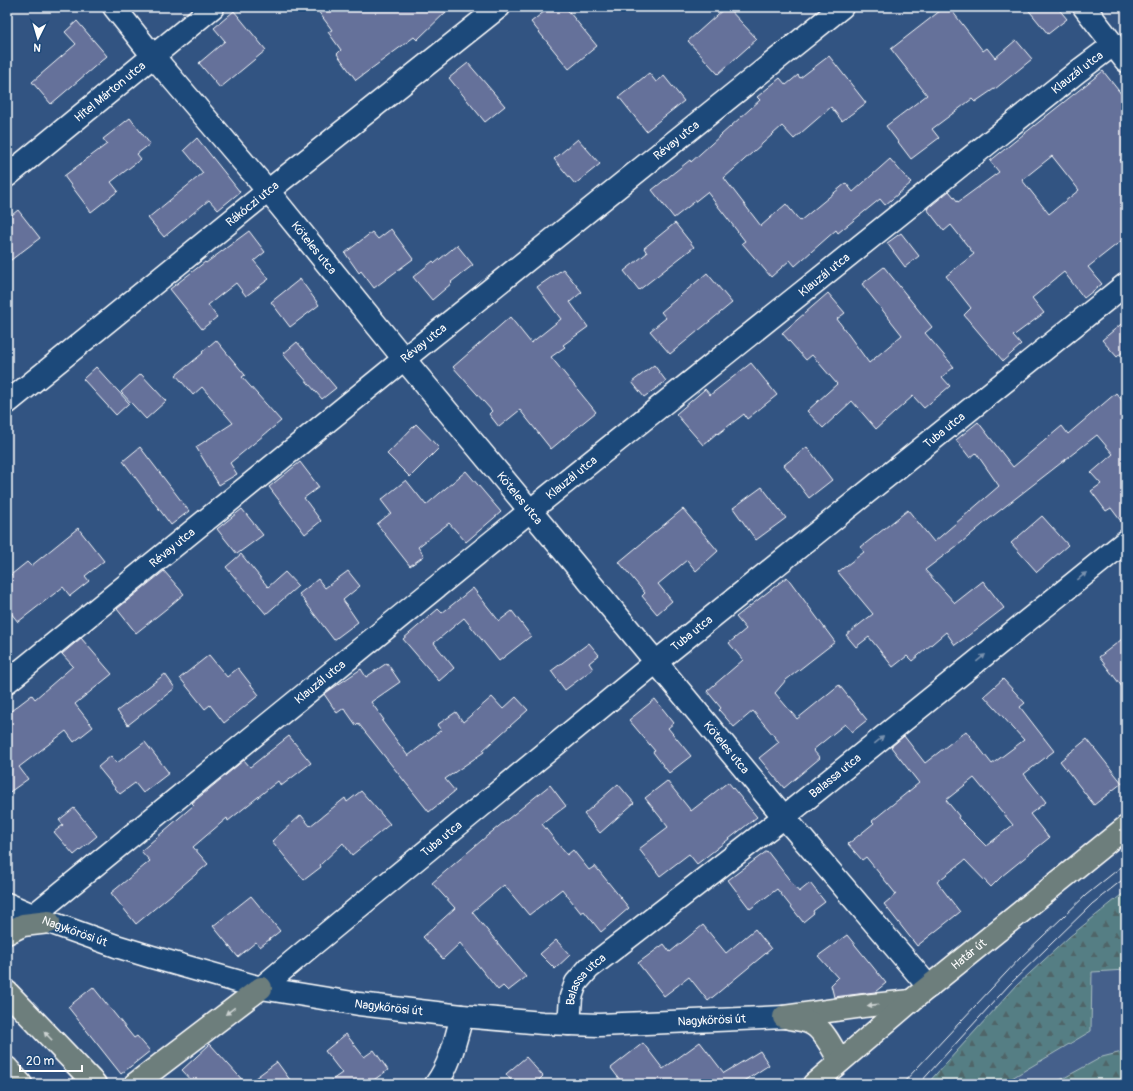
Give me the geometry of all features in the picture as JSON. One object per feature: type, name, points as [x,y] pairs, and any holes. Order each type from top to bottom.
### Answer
[{"type":"main road","name":"Határ út","points":[[814,1084],[911,1001],[1126,826]]},
{"type":"main road","points":[[7,933],[23,925],[42,919]]},
{"type":"main road","points":[[135,1084],[261,988]]},
{"type":"main road","points":[[7,992],[95,1084]]},
{"type":"main road","points":[[784,1018],[863,1006],[911,1001]]},
{"type":"main road","points":[[784,1018],[802,1020],[814,1025],[824,1034],[840,1061]]},
{"type":"main road","points":[[7,1068],[21,1084]]},
{"type":"street","name":"Köteles utca","points":[[114,7],[153,56],[268,190],[404,359],[531,510],[784,817],[929,987]]},
{"type":"street","name":"Hitel Márton utca","points":[[7,176],[213,7]]},
{"type":"street","name":"Rákóczi utca","points":[[7,403],[268,190],[499,7]]},
{"type":"street","name":"Révay utca","points":[[7,682],[404,359],[842,7]]},
{"type":"street","points":[[1084,7],[1119,53]]},
{"type":"street","name":"Klauzál utca","points":[[42,919],[531,510],[1071,77],[1119,53]]},
{"type":"street","name":"Tuba utca","points":[[261,988],[656,662],[1126,284]]},
{"type":"street","name":"Balassa utca","points":[[569,1024],[571,997],[576,983],[589,968],[784,817],[1126,541]]},
{"type":"street","name":"Nagykőrösi út","points":[[7,904],[42,919],[116,946],[261,988],[359,1004],[462,1016],[569,1024],[600,1025],[784,1018]]},
{"type":"street","points":[[436,1084],[450,1059],[462,1016]]},
{"type":"shaded area","points":[[1126,970],[1126,1051],[1102,1057],[1053,1084],[1002,1084],[1091,1031],[1092,971]]},
{"type":"green space","points":[[1126,891],[1126,970],[1092,972],[1091,1031],[1002,1084],[927,1084],[1017,985],[1069,937]]},
{"type":"green space","points":[[1126,1051],[1126,1084],[1053,1084],[1102,1057]]},
{"type":"building","points":[[315,7],[451,7],[417,40],[414,37],[356,80],[337,54],[341,50],[328,32],[332,30]]},
{"type":"building","points":[[550,7],[565,7],[597,46],[569,69],[531,22]]},
{"type":"building","points":[[726,7],[757,39],[718,74],[688,41]]},
{"type":"building","points":[[945,7],[949,7],[983,51],[987,48],[995,58],[1016,40],[1032,59],[995,89],[975,102],[972,99],[932,129],[939,138],[911,159],[886,126],[927,95],[891,49]]},
{"type":"building","points":[[1026,7],[1057,7],[1067,19],[1048,34]]},
{"type":"building","points":[[234,11],[266,50],[220,88],[199,63],[225,41],[214,28]]},
{"type":"building","points":[[77,21],[107,56],[51,104],[32,82],[76,44],[65,32]]},
{"type":"building","points":[[829,56],[866,103],[842,121],[831,107],[794,139],[782,126],[724,178],[761,226],[786,204],[800,221],[846,183],[853,192],[890,159],[911,183],[885,205],[880,199],[838,233],[836,230],[795,266],[790,260],[771,277],[742,243],[745,241],[707,192],[674,218],[652,190],[690,160],[691,162],[760,100],[757,97],[780,78],[786,85],[798,75],[800,78]]},
{"type":"building","points":[[468,63],[505,106],[485,122],[449,78]]},
{"type":"building","points":[[1103,71],[1126,100],[1126,155],[1120,160],[1126,168],[1126,237],[1088,267],[1102,284],[1084,298],[1064,272],[1032,298],[1044,313],[1013,336],[1021,345],[1003,361],[964,315],[971,308],[946,276],[974,254],[951,225],[944,231],[927,209],[949,191],[958,202],[999,172],[990,161]],"holes":[[[1052,156],[1079,190],[1049,214],[1022,180]]]},
{"type":"building","points":[[649,73],[656,82],[664,76],[684,101],[646,131],[619,97]]},
{"type":"building","points":[[130,118],[150,144],[137,154],[141,159],[111,182],[118,191],[91,212],[64,176],[107,144],[103,139]]},
{"type":"building","points":[[197,138],[240,192],[218,210],[209,200],[164,237],[148,218],[203,173],[184,150]]},
{"type":"building","points":[[578,139],[600,164],[575,184],[554,159]]},
{"type":"building","points":[[18,210],[40,238],[7,263],[7,219]]},
{"type":"building","points":[[675,223],[694,247],[639,290],[624,271],[647,253],[644,248]]},
{"type":"building","points":[[391,229],[413,259],[374,288],[361,271],[359,273],[345,253],[372,232],[378,239]]},
{"type":"building","points":[[249,231],[265,252],[254,261],[269,279],[246,296],[236,283],[208,305],[217,317],[202,329],[170,289]]},
{"type":"building","points":[[901,233],[919,256],[905,267],[887,243]]},
{"type":"building","points":[[457,245],[473,265],[451,282],[452,283],[432,300],[413,277],[433,261],[435,263]]},
{"type":"building","points":[[884,267],[932,327],[925,333],[954,367],[942,377],[950,386],[924,408],[913,396],[876,429],[852,401],[823,428],[807,411],[837,384],[812,355],[806,360],[782,333],[828,293],[845,313],[837,319],[869,363],[902,335],[862,284]]},
{"type":"building","points":[[563,269],[582,292],[570,302],[588,327],[563,345],[565,347],[551,357],[596,412],[551,449],[520,410],[499,427],[489,414],[492,411],[453,367],[510,317],[531,343],[561,319],[537,287]]},
{"type":"building","points":[[707,273],[732,303],[670,354],[650,331],[666,318],[661,312]]},
{"type":"building","points":[[300,279],[319,305],[290,327],[271,302]]},
{"type":"building","points":[[1126,320],[1126,349],[1117,357],[1102,340]]},
{"type":"building","points":[[216,340],[245,375],[242,377],[281,421],[230,463],[237,474],[219,485],[196,447],[233,423],[202,387],[193,395],[176,375],[203,353],[202,352]]},
{"type":"building","points":[[297,342],[336,388],[322,399],[283,354]]},
{"type":"building","points":[[751,363],[777,395],[747,419],[744,414],[703,445],[676,414],[705,389],[710,395]]},
{"type":"building","points":[[654,365],[666,381],[644,397],[632,382]]},
{"type":"building","points":[[96,367],[129,403],[116,415],[83,379]]},
{"type":"building","points":[[141,374],[166,401],[146,419],[121,392]]},
{"type":"building","points":[[1116,393],[1126,405],[1126,528],[1111,508],[1106,511],[1091,491],[1101,484],[1091,473],[1113,454],[1097,435],[925,570],[955,603],[983,581],[1004,608],[955,645],[946,632],[912,661],[907,656],[893,667],[869,637],[856,647],[846,635],[873,614],[838,572],[864,552],[861,547],[908,510],[934,542],[999,486],[976,453],[970,458],[956,440],[978,422],[1013,467],[1062,426],[1068,434]]},
{"type":"building","points":[[416,424],[439,448],[410,477],[387,454]]},
{"type":"building","points":[[140,447],[189,511],[171,525],[123,461]]},
{"type":"building","points":[[807,447],[832,480],[809,498],[784,465]]},
{"type":"building","points":[[300,462],[319,487],[304,498],[321,521],[305,534],[269,487]]},
{"type":"building","points":[[466,471],[501,512],[466,542],[449,523],[418,547],[424,556],[410,566],[377,524],[391,513],[381,500],[406,480],[426,505]]},
{"type":"building","points":[[762,487],[786,518],[756,540],[733,508]]},
{"type":"building","points":[[242,509],[263,535],[237,554],[217,529]]},
{"type":"building","points":[[683,509],[718,551],[696,571],[687,560],[658,584],[672,601],[657,614],[642,596],[645,593],[619,562]]},
{"type":"building","points":[[1042,516],[1068,545],[1037,572],[1011,543]]},
{"type":"building","points":[[78,528],[104,561],[85,576],[89,581],[70,596],[63,587],[18,622],[7,608],[7,578],[27,562],[31,566]]},
{"type":"building","points":[[241,554],[268,587],[285,572],[298,586],[266,614],[226,567]]},
{"type":"building","points":[[164,571],[184,594],[136,633],[117,609]]},
{"type":"building","points":[[348,571],[360,586],[343,600],[358,622],[334,640],[299,594],[318,579],[325,588]]},
{"type":"building","points":[[787,577],[835,642],[786,680],[775,693],[797,719],[839,685],[867,720],[852,732],[845,724],[813,750],[820,758],[784,788],[759,758],[779,742],[753,711],[734,727],[719,710],[721,708],[707,691],[743,660],[729,643],[746,629],[736,617]]},
{"type":"building","points":[[473,588],[499,621],[512,611],[531,636],[499,661],[464,618],[434,643],[454,668],[439,681],[403,639],[438,609],[442,613]]},
{"type":"building","points":[[1126,636],[1126,692],[1099,657]]},
{"type":"building","points":[[81,638],[112,674],[75,704],[93,727],[74,742],[66,731],[19,767],[28,779],[7,794],[7,714],[32,695],[35,699],[73,666],[62,654]]},
{"type":"building","points":[[589,643],[599,655],[589,663],[593,669],[565,690],[551,671]]},
{"type":"building","points":[[209,655],[227,677],[238,668],[259,695],[224,723],[210,705],[205,709],[180,678]]},
{"type":"building","points":[[387,663],[400,682],[371,702],[384,720],[382,721],[408,756],[441,730],[437,725],[456,712],[463,722],[492,697],[503,709],[516,697],[528,710],[483,750],[484,752],[445,779],[455,791],[429,812],[358,723],[356,725],[344,708],[337,713],[324,694],[361,669],[366,677]]},
{"type":"building","points":[[165,674],[175,688],[128,725],[117,711]]},
{"type":"building","points":[[1003,679],[1025,703],[1020,707],[1054,751],[1024,774],[1046,802],[1030,814],[1049,838],[1002,876],[991,887],[965,860],[937,882],[960,912],[917,946],[884,904],[896,894],[866,857],[862,860],[848,844],[874,823],[872,821],[919,783],[891,747],[904,736],[925,763],[966,731],[992,764],[1024,740],[984,696]],"holes":[[[974,778],[1013,825],[986,846],[958,818],[959,816],[946,800]]]},
{"type":"building","points":[[655,699],[674,723],[668,728],[691,756],[669,773],[653,752],[655,751],[629,720]]},
{"type":"building","points":[[289,736],[311,763],[281,786],[278,781],[228,821],[227,818],[193,847],[208,864],[136,924],[111,893],[150,861],[141,851],[194,805],[192,803],[244,760],[250,767]]},
{"type":"building","points":[[1087,739],[1122,783],[1094,805],[1060,761]]},
{"type":"building","points":[[145,742],[169,773],[143,793],[135,783],[120,794],[98,767],[111,756],[117,763]]},
{"type":"building","points":[[667,781],[691,811],[728,782],[757,817],[697,864],[689,854],[660,876],[639,849],[668,827],[645,798]]},
{"type":"building","points":[[618,784],[634,803],[600,833],[584,814]]},
{"type":"building","points":[[550,785],[566,806],[542,824],[567,855],[573,850],[589,870],[595,866],[629,908],[601,932],[584,911],[581,913],[562,889],[529,915],[504,885],[472,912],[526,977],[508,991],[503,986],[498,990],[460,943],[443,959],[423,937],[455,908],[432,883]]},
{"type":"building","points":[[361,791],[390,824],[352,855],[343,843],[320,865],[321,867],[304,880],[272,841],[301,815],[310,826],[345,798],[347,802]]},
{"type":"building","points":[[74,808],[97,836],[74,855],[54,832],[63,825],[59,820]]},
{"type":"building","points":[[767,851],[799,892],[810,883],[825,902],[813,911],[814,913],[803,922],[777,889],[750,909],[728,880]]},
{"type":"building","points":[[251,896],[280,931],[260,947],[256,942],[238,957],[213,926]]},
{"type":"building","points":[[703,925],[726,953],[755,929],[771,949],[708,1001],[689,977],[664,996],[638,963],[664,944],[670,952]]},
{"type":"building","points":[[847,935],[886,983],[875,992],[834,997],[831,985],[838,978],[818,956]]},
{"type":"building","points":[[556,940],[570,955],[555,969],[540,954]]},
{"type":"building","points":[[93,987],[134,1038],[137,1036],[150,1051],[121,1074],[68,1007]]},
{"type":"building","points":[[346,1034],[364,1057],[374,1050],[388,1070],[368,1084],[326,1084],[342,1073],[325,1051]]},
{"type":"building","points":[[700,1042],[724,1073],[760,1051],[769,1065],[740,1084],[623,1084],[611,1068],[643,1043],[663,1069]]},
{"type":"building","points":[[210,1044],[246,1084],[195,1084],[182,1070]]},
{"type":"building","points":[[526,1057],[543,1076],[535,1084],[514,1084],[506,1074]]},
{"type":"building","points":[[277,1062],[293,1084],[247,1084]]},
{"type":"tram line","points":[[902,1084],[1020,958],[1086,895],[1126,863]]},
{"type":"tram line","points":[[919,1084],[1009,985],[1092,904],[1126,877]]}]
